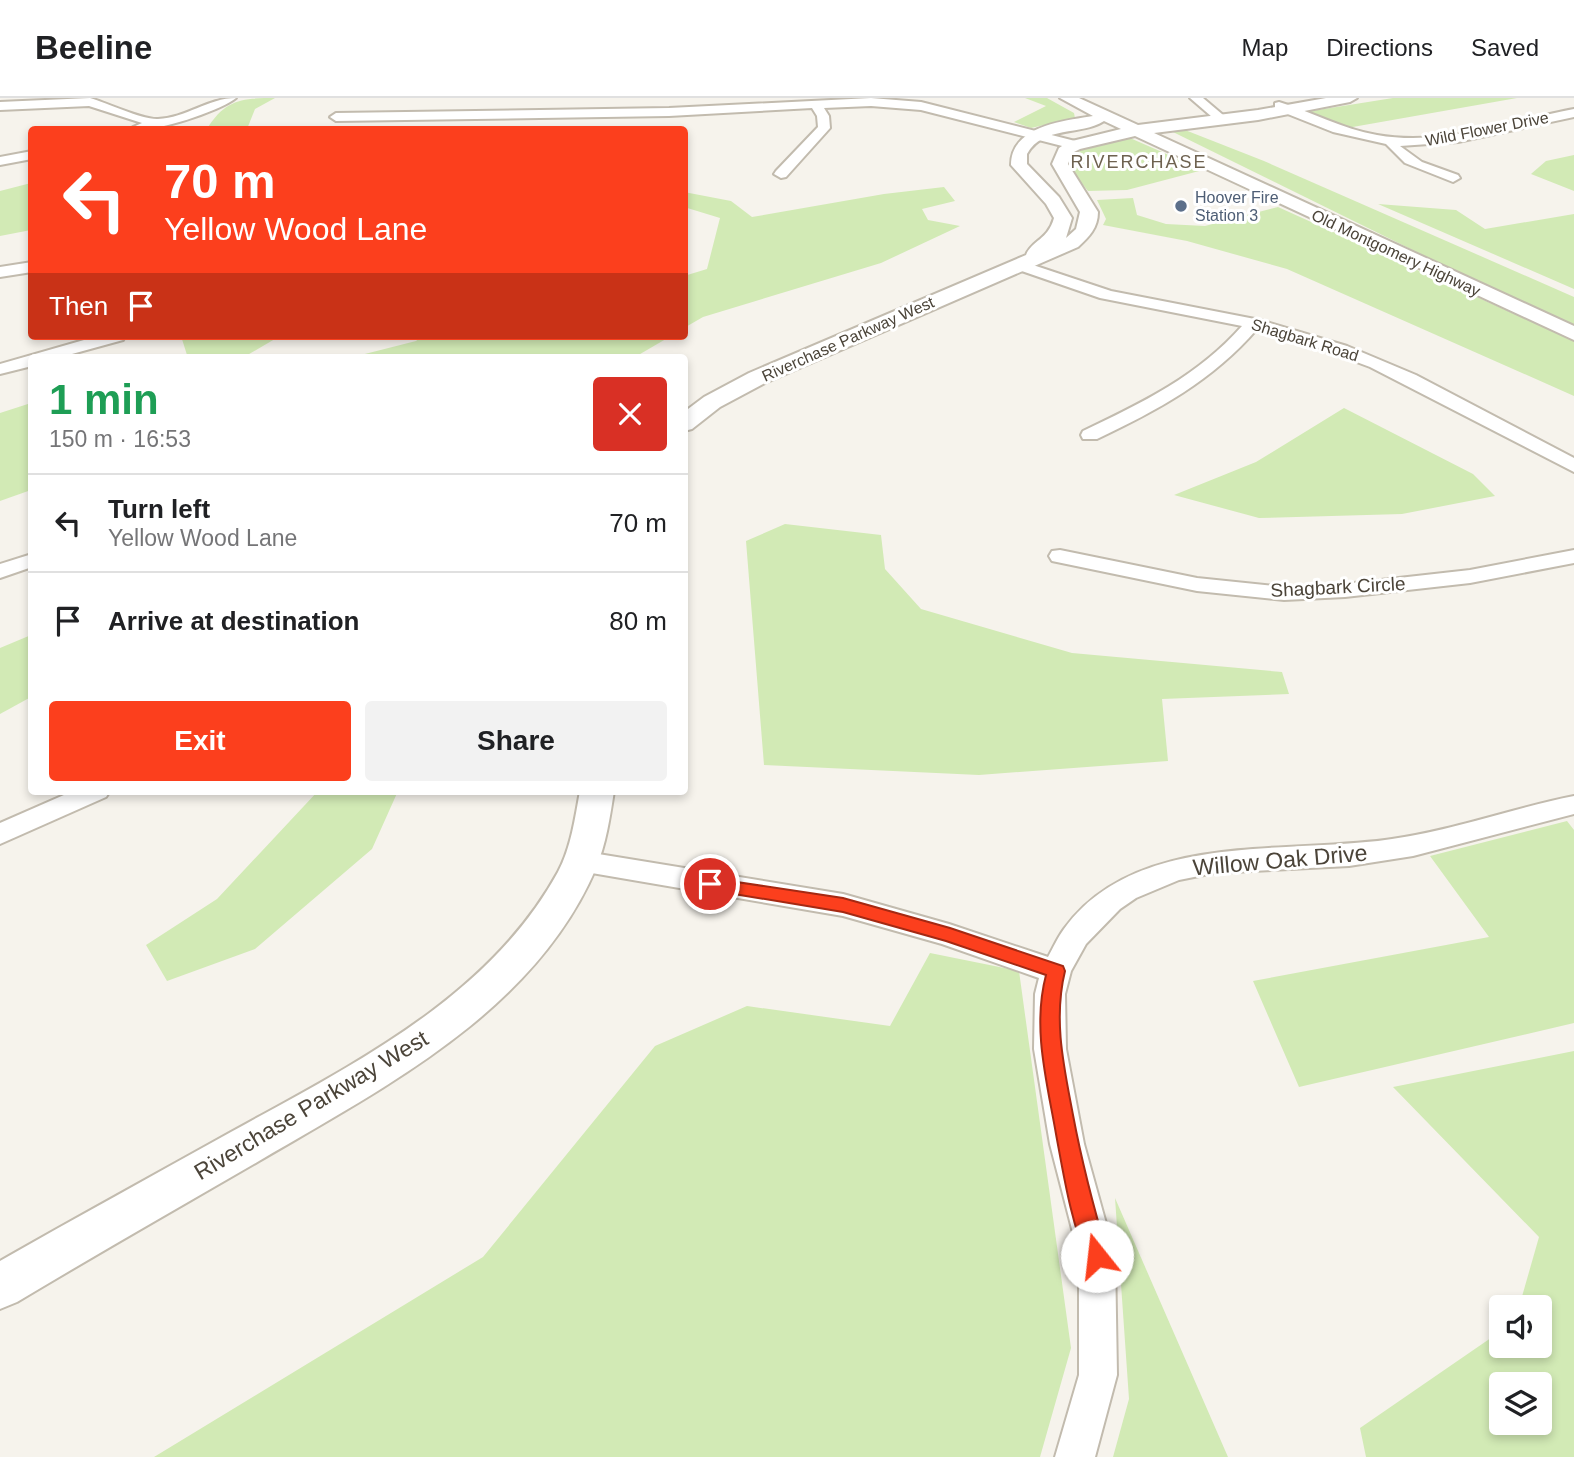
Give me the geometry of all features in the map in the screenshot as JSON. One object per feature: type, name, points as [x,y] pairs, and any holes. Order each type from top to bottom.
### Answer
[{"type":"street","points":[[0,106],[90,102],[155,123],[216,98]]},
{"type":"street","points":[[145,126],[198,113],[230,98]]},
{"type":"street","name":"Old Montgomery Highway","points":[[1067,98],[1574,334]]},
{"type":"street","points":[[336,117],[629,113],[872,102],[920,106],[1074,145],[1138,130],[1223,120],[1346,99]]},
{"type":"street","points":[[781,174],[824,128],[823,116],[814,103]]},
{"type":"street","points":[[1202,103],[1223,120]]},
{"type":"street","points":[[1038,136],[1068,126],[1202,103],[1283,108]]},
{"type":"street","name":"Wild Flower Drive","points":[[1283,108],[1343,132],[1391,141],[1442,140],[1574,113]]},
{"type":"street","points":[[624,126],[629,113]]},
{"type":"street","name":"Riverchase Parkway West","points":[[1018,265],[1048,245],[1059,234],[1062,224],[1061,213],[1053,201],[1017,162],[1022,145],[1038,136]]},
{"type":"street","points":[[1391,141],[1398,152],[1410,161],[1453,178]]},
{"type":"street","name":"Riverchase Parkway West","points":[[688,421],[712,402],[757,378],[1071,243],[1089,225],[1089,207],[1060,164],[1065,151],[1074,145]]},
{"type":"street","points":[[0,161],[28,156]]},
{"type":"street","name":"Shagbark Road","points":[[1018,265],[1118,298],[1252,324],[1307,338],[1387,368],[1574,466]]},
{"type":"street","points":[[0,272],[28,268]]},
{"type":"street","points":[[1090,435],[1187,386],[1220,360],[1252,324]]},
{"type":"street","points":[[53,354],[103,340]]},
{"type":"street","points":[[0,369],[28,361]]},
{"type":"street","name":"Shagbark Circle","points":[[1060,556],[1185,583],[1244,591],[1308,593],[1448,579],[1534,567],[1574,556]]},
{"type":"street","points":[[0,571],[28,561]]},
{"type":"street","points":[[0,834],[88,795]]},
{"type":"street","name":"Riverchase Parkway West","points":[[0,1286],[359,1081],[425,1039],[480,994],[546,923],[573,877],[592,820],[596,795]]},
{"type":"street","name":"Willow Oak Drive","points":[[1075,1457],[1098,1375],[1097,1256],[1074,1176],[1050,1049],[1050,994],[1056,971],[1075,936],[1110,901],[1143,881],[1177,870],[1214,863],[1349,856],[1413,846],[1539,811],[1574,805]]},
{"type":"street","points":[[580,861],[843,905],[950,935],[1017,960],[1056,971]]},
{"type":"green space","points":[[275,98],[255,109],[248,126],[209,126],[228,106],[253,99]]},
{"type":"green space","points":[[1025,98],[1047,98],[1074,113],[1075,118],[1031,128],[1014,122],[1046,106]]},
{"type":"green space","points":[[1393,98],[1517,98],[1347,128],[1305,112]]},
{"type":"green space","points":[[1185,130],[1264,161],[1574,297],[1574,325],[1439,263],[1173,132]]},
{"type":"green space","points":[[1130,138],[1203,170],[1127,190],[1088,191],[1068,166],[1080,151],[1094,143]]},
{"type":"green space","points":[[1574,155],[1574,191],[1531,174],[1546,161]]},
{"type":"green space","points":[[28,184],[28,231],[0,236],[0,191]]},
{"type":"green space","points":[[944,187],[955,201],[922,209],[928,220],[960,226],[881,263],[703,317],[688,326],[688,275],[707,269],[720,218],[688,208],[688,193],[731,201],[752,217],[884,194]]},
{"type":"green space","points":[[1133,198],[1137,215],[1166,224],[1205,226],[1278,207],[1574,341],[1574,396],[1287,269],[1187,241],[1103,225],[1106,219],[1097,200]]},
{"type":"green space","points":[[1378,204],[1456,210],[1485,229],[1574,214],[1574,289]]},
{"type":"green space","points":[[182,340],[273,340],[249,354],[187,354]]},
{"type":"green space","points":[[664,340],[640,354],[365,354],[416,341]]},
{"type":"green space","points":[[28,404],[28,491],[0,501],[0,413]]},
{"type":"green space","points":[[1344,408],[1473,474],[1495,496],[1402,514],[1259,518],[1174,495],[1256,462]]},
{"type":"green space","points":[[785,524],[881,535],[885,569],[921,609],[1072,653],[1282,672],[1289,694],[1162,699],[1168,761],[979,775],[764,765],[746,541]]},
{"type":"green space","points":[[28,636],[28,699],[0,714],[0,648]]},
{"type":"green space","points":[[314,795],[396,795],[372,849],[255,949],[167,981],[146,945],[217,899]]},
{"type":"green space","points":[[1567,821],[1574,830],[1574,1023],[1299,1087],[1253,981],[1489,937],[1430,856]]},
{"type":"green space","points":[[930,953],[1019,971],[1071,1348],[1040,1457],[154,1457],[483,1257],[655,1046],[747,1006],[890,1026]]},
{"type":"green space","points":[[1574,1051],[1574,1457],[1366,1457],[1360,1428],[1489,1339],[1489,1358],[1552,1358],[1552,1295],[1522,1295],[1539,1237],[1393,1087]]},
{"type":"green space","points":[[1115,1198],[1228,1457],[1113,1457],[1129,1399]]},
{"type":"place","name":"Hoover Fire Station 3","points":[[1181,206]]},
{"type":"district","name":"RIVERCHASE","points":[[1139,162]]},
{"type":"route","points":[[710,884],[843,905],[950,935],[1017,960],[1056,971],[1050,994],[1050,1049],[1076,1187],[1097,1256]]}]
